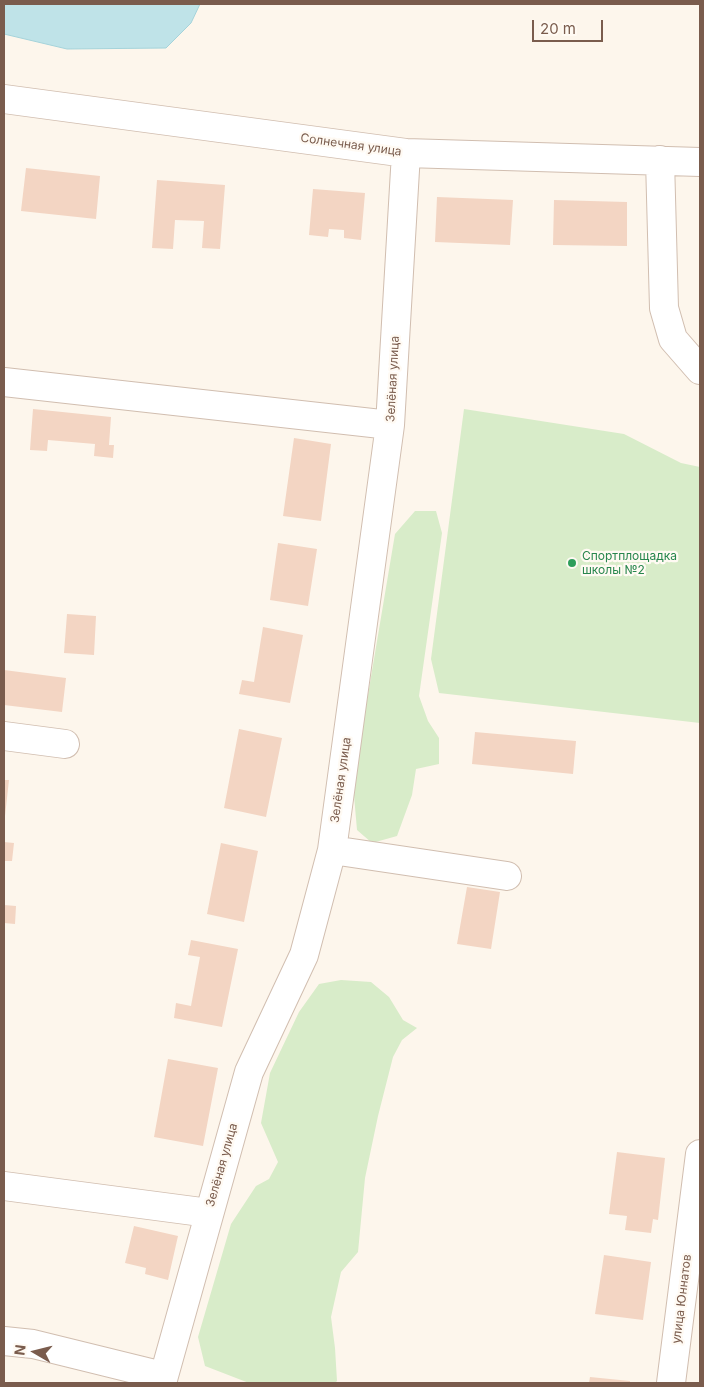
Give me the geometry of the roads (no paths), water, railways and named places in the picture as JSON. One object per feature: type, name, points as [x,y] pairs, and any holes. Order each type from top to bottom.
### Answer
[{"type":"street","name":"Солнечная улица","points":[[4,99],[406,153],[700,162]]},
{"type":"street","name":"Зелёная улица","points":[[162,1379],[249,1072],[304,955],[332,850],[390,425],[406,153]]},
{"type":"street","points":[[660,160],[664,308],[673,339],[700,370]]},
{"type":"street","points":[[4,382],[390,425]]},
{"type":"street","points":[[4,736],[66,744]]},
{"type":"street","points":[[332,850],[419,865],[507,876]]},
{"type":"street","name":"улица Юннатов","points":[[671,1383],[700,1154]]},
{"type":"street","points":[[4,1186],[209,1213]]},
{"type":"street","points":[[4,1340],[33,1344],[162,1379]]},
{"type":"water","points":[[4,4],[200,4],[191,23],[166,48],[67,49],[4,34]]},
{"type":"place","name":"Спортплощадка школы №2","points":[[572,563]]}]
